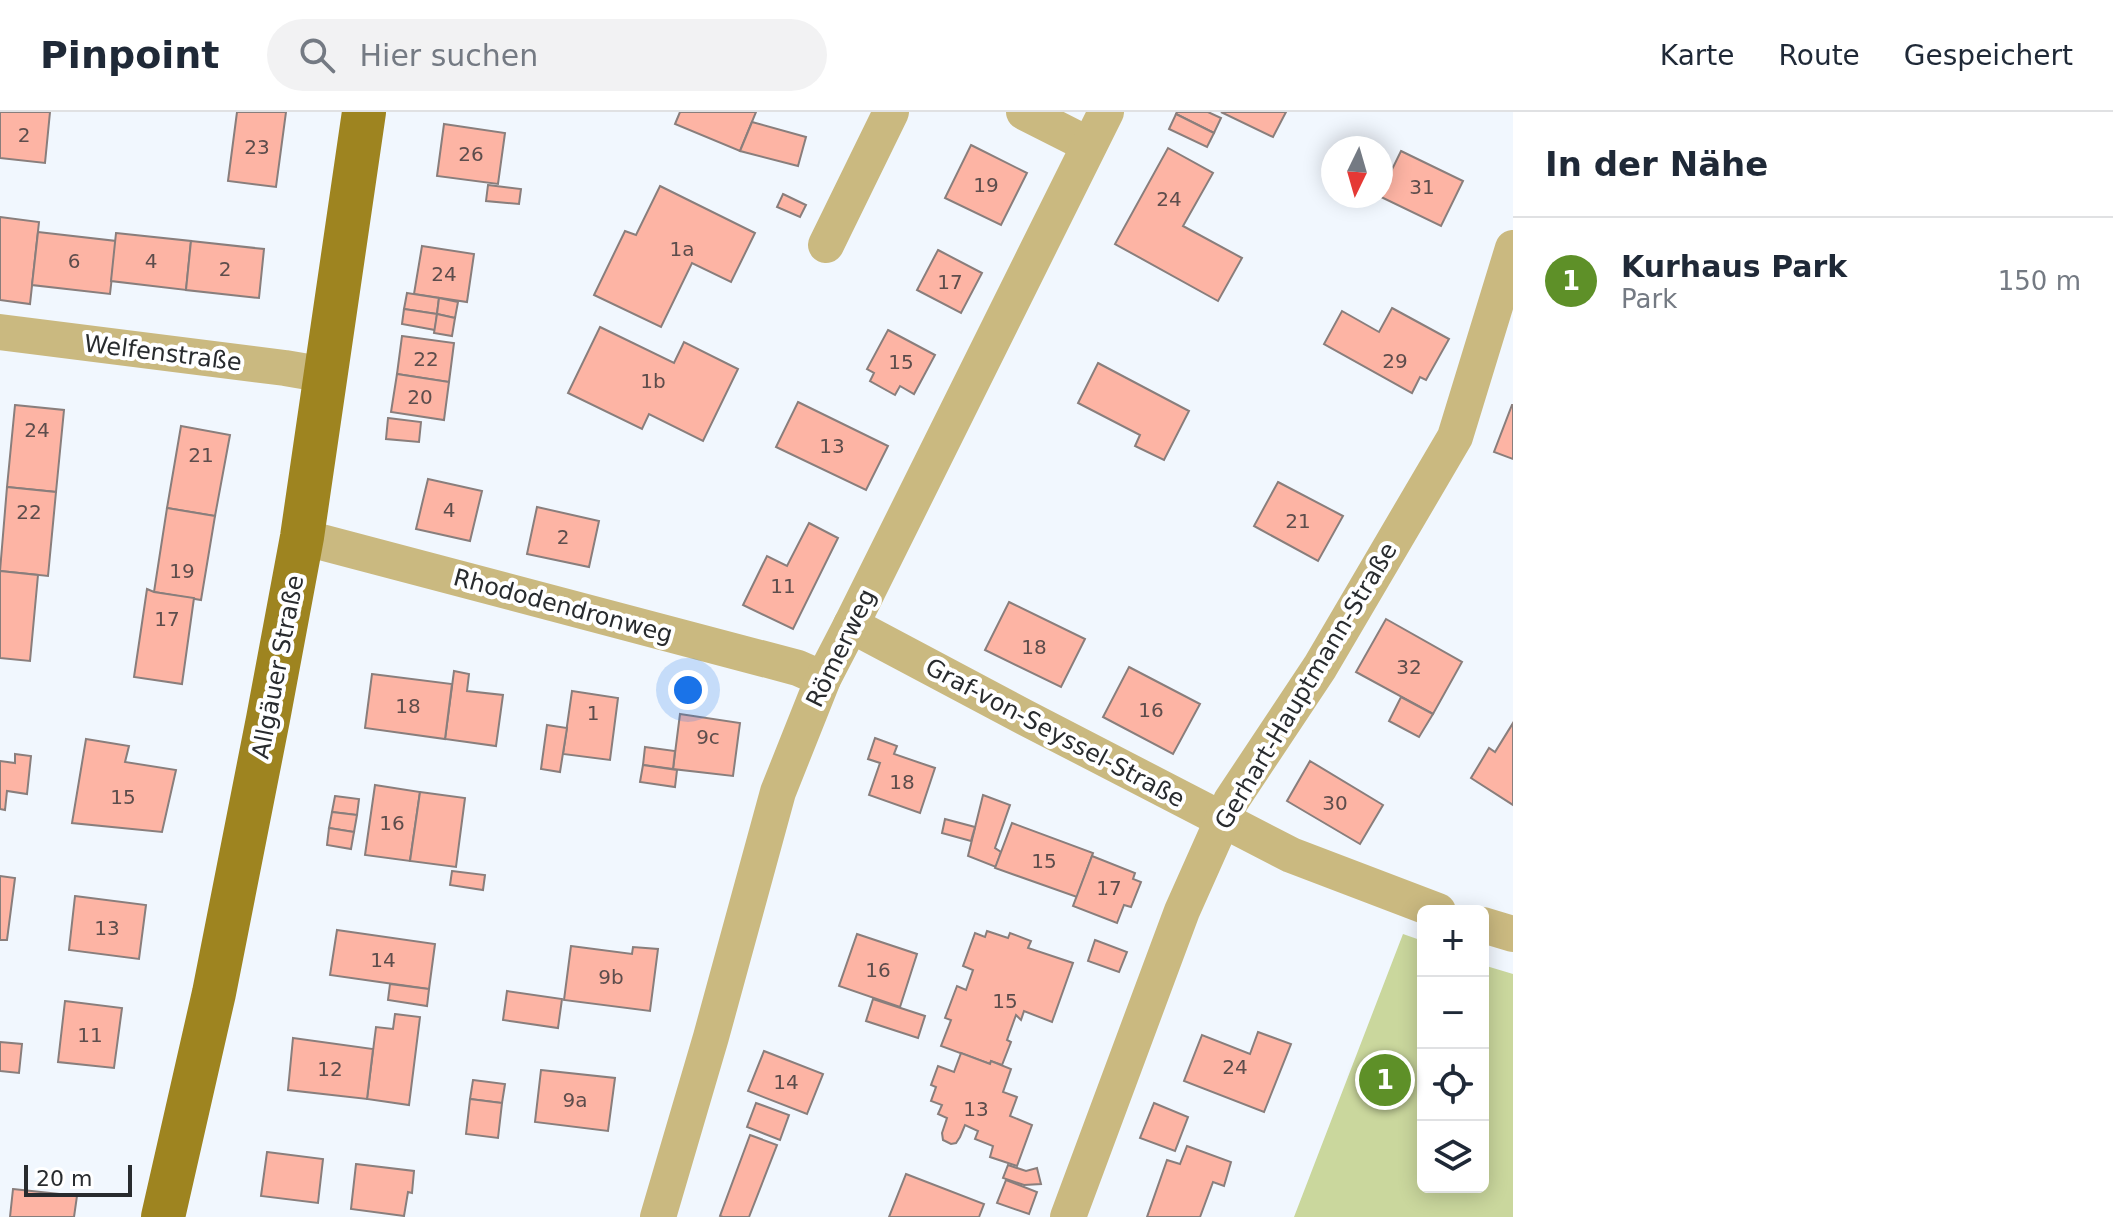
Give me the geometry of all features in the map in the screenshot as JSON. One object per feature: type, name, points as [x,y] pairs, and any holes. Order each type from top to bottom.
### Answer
[{"type":"main road","name":"Allgäuer Straße","points":[[163,1217],[216,982],[302,537],[364,112]]},
{"type":"street","points":[[826,245],[891,112]]},
{"type":"street","points":[[1024,112],[1089,145]]},
{"type":"street","name":"Römerweg","points":[[658,1217],[778,792],[823,679],[1106,112]]},
{"type":"street","name":"Gerhart-Hauptmann-Straße","points":[[1068,1217],[1182,911],[1221,820],[1320,667],[1455,437],[1513,248]]},
{"type":"street","name":"Welfenstraße","points":[[0,332],[326,375]]},
{"type":"street","name":"Rhododendronweg","points":[[302,537],[798,668],[823,679]]},
{"type":"street","name":"Graf-von-Seyssel-Straße","points":[[851,625],[1291,855],[1422,905]]},
{"type":"street","points":[[1489,927],[1513,934]]},
{"type":"green space","points":[[1403,934],[1417,939],[1417,1193],[1489,1193],[1489,967],[1513,974],[1513,1217],[1294,1217]]},
{"type":"building","points":[[0,112],[50,112],[45,163],[0,158]]},
{"type":"building","points":[[237,112],[286,112],[276,187],[228,181]]},
{"type":"building","points":[[680,112],[756,112],[740,151],[675,124]]},
{"type":"building","points":[[1177,112],[1208,112],[1221,118],[1214,133]]},
{"type":"building","points":[[1221,112],[1286,112],[1273,137]]},
{"type":"building","points":[[1176,114],[1214,133],[1207,147],[1169,129]]},
{"type":"building","points":[[752,122],[806,137],[798,166],[740,151]]},
{"type":"building","points":[[444,124],[505,133],[498,184],[437,176]]},
{"type":"building","points":[[971,145],[1027,173],[1001,225],[945,198]]},
{"type":"building","points":[[1168,148],[1213,173],[1183,226],[1242,258],[1218,301],[1115,244]]},
{"type":"building","points":[[1401,151],[1463,181],[1441,226],[1393,203],[1393,167]]},
{"type":"building","points":[[488,185],[521,189],[519,204],[486,201]]},
{"type":"building","points":[[660,186],[755,233],[731,282],[692,263],[661,327],[594,295],[625,231],[636,235]]},
{"type":"building","points":[[783,194],[806,205],[800,217],[777,207]]},
{"type":"building","points":[[0,217],[39,222],[30,304],[0,300]]},
{"type":"building","points":[[38,232],[116,241],[110,294],[32,285]]},
{"type":"building","points":[[116,233],[191,241],[186,290],[111,281]]},
{"type":"building","points":[[191,241],[264,249],[259,298],[186,290]]},
{"type":"building","points":[[422,246],[474,254],[467,302],[414,294]]},
{"type":"building","points":[[938,250],[982,273],[961,313],[917,290]]},
{"type":"building","points":[[407,293],[439,298],[437,314],[404,309]]},
{"type":"building","points":[[439,298],[458,302],[455,318],[437,314]]},
{"type":"building","points":[[1392,308],[1449,339],[1426,380],[1420,377],[1412,393],[1324,344],[1342,311],[1379,332]]},
{"type":"building","points":[[404,309],[437,314],[435,330],[402,324]]},
{"type":"building","points":[[437,314],[455,318],[452,336],[434,333]]},
{"type":"building","points":[[600,327],[674,363],[684,342],[738,369],[703,441],[649,414],[642,429],[568,393]]},
{"type":"building","points":[[888,330],[935,355],[914,394],[900,386],[895,395],[870,381],[874,373],[867,369]]},
{"type":"building","points":[[402,336],[454,343],[449,382],[397,374]]},
{"type":"building","points":[[1098,363],[1189,411],[1164,460],[1135,446],[1140,435],[1078,403]]},
{"type":"building","points":[[397,374],[449,382],[444,420],[391,412]]},
{"type":"building","points":[[798,402],[888,446],[866,490],[776,447]]},
{"type":"building","points":[[15,405],[64,410],[56,492],[7,487]]},
{"type":"building","points":[[1513,405],[1513,459],[1494,452]]},
{"type":"building","points":[[388,418],[421,422],[419,442],[386,439]]},
{"type":"building","points":[[181,426],[230,435],[215,516],[167,508]]},
{"type":"building","points":[[428,479],[482,491],[470,541],[416,529]]},
{"type":"building","points":[[1278,482],[1343,516],[1318,561],[1254,526]]},
{"type":"building","points":[[7,487],[56,492],[48,576],[0,571]]},
{"type":"building","points":[[537,507],[599,521],[589,567],[527,554]]},
{"type":"building","points":[[167,508],[215,516],[201,600],[154,592]]},
{"type":"building","points":[[809,523],[838,538],[793,629],[743,605],[767,556],[787,566]]},
{"type":"building","points":[[0,571],[38,575],[30,661],[0,658]]},
{"type":"building","points":[[147,589],[194,598],[182,684],[134,677]]},
{"type":"building","points":[[1009,602],[1085,639],[1061,687],[985,650]]},
{"type":"building","points":[[1386,619],[1462,662],[1433,714],[1356,672]]},
{"type":"building","points":[[1129,667],[1200,704],[1173,754],[1103,717]]},
{"type":"building","points":[[454,671],[469,674],[467,691],[503,695],[496,746],[445,739]]},
{"type":"building","points":[[372,674],[452,684],[445,739],[365,728]]},
{"type":"building","points":[[572,691],[618,698],[610,760],[563,754]]},
{"type":"building","points":[[1401,697],[1433,714],[1419,737],[1389,721]]},
{"type":"building","points":[[680,714],[740,723],[733,776],[673,769]]},
{"type":"building","points":[[1513,723],[1513,805],[1471,778],[1489,748],[1495,752]]},
{"type":"building","points":[[547,725],[567,728],[560,772],[541,769]]},
{"type":"building","points":[[875,738],[897,746],[894,754],[935,768],[920,813],[869,795],[880,763],[868,759]]},
{"type":"building","points":[[86,739],[129,746],[125,762],[176,770],[162,832],[72,823]]},
{"type":"building","points":[[645,747],[675,751],[673,769],[643,765]]},
{"type":"building","points":[[15,754],[31,756],[27,794],[7,791],[5,810],[0,809],[0,761],[15,763]]},
{"type":"building","points":[[1310,761],[1383,805],[1360,844],[1287,801]]},
{"type":"building","points":[[643,765],[677,770],[675,787],[640,782]]},
{"type":"building","points":[[375,785],[420,792],[410,861],[365,855]]},
{"type":"building","points":[[420,792],[465,798],[456,867],[410,861]]},
{"type":"building","points":[[983,795],[1010,805],[995,848],[1001,852],[996,867],[968,856]]},
{"type":"building","points":[[335,796],[359,799],[357,815],[332,812]]},
{"type":"building","points":[[332,812],[357,815],[354,832],[329,828]]},
{"type":"building","points":[[945,819],[975,827],[971,841],[942,833]]},
{"type":"building","points":[[1012,823],[1093,853],[1077,897],[995,868]]},
{"type":"building","points":[[329,828],[354,832],[351,849],[327,845]]},
{"type":"building","points":[[1092,856],[1135,873],[1133,879],[1141,882],[1131,907],[1124,905],[1117,923],[1073,906]]},
{"type":"building","points":[[452,871],[485,875],[483,890],[450,885]]},
{"type":"building","points":[[0,876],[15,878],[7,940],[0,940]]},
{"type":"building","points":[[75,896],[146,905],[139,959],[69,950]]},
{"type":"building","points":[[337,930],[435,944],[429,989],[330,975]]},
{"type":"building","points":[[987,931],[1008,938],[1010,933],[1031,941],[1028,948],[1073,963],[1052,1022],[1024,1011],[1021,1020],[1016,1015],[1007,1040],[1011,1042],[1002,1065],[991,1061],[990,1064],[941,1046],[951,1020],[945,1018],[957,986],[966,990],[973,970],[963,966],[975,933],[985,937]]},
{"type":"building","points":[[857,934],[917,954],[900,1007],[839,986]]},
{"type":"building","points":[[1095,940],[1127,952],[1119,972],[1088,961]]},
{"type":"building","points":[[571,946],[632,954],[633,947],[658,949],[650,1011],[564,1000]]},
{"type":"building","points":[[390,984],[429,989],[427,1006],[388,1000]]},
{"type":"building","points":[[507,991],[562,999],[558,1028],[503,1020]]},
{"type":"building","points":[[873,999],[925,1016],[918,1038],[866,1021]]},
{"type":"building","points":[[65,1001],[122,1008],[114,1068],[58,1062]]},
{"type":"building","points":[[395,1014],[420,1017],[409,1105],[367,1099],[376,1027],[393,1029]]},
{"type":"building","points":[[1258,1032],[1291,1044],[1264,1112],[1184,1081],[1202,1035],[1250,1054]]},
{"type":"building","points":[[293,1038],[373,1049],[367,1099],[288,1090]]},
{"type":"building","points":[[0,1042],[22,1044],[19,1073],[0,1071]]},
{"type":"building","points":[[764,1051],[823,1074],[807,1114],[748,1091]]},
{"type":"building","points":[[961,1053],[1011,1069],[1003,1092],[1017,1097],[1010,1116],[1032,1125],[1017,1166],[990,1157],[993,1146],[975,1139],[978,1131],[965,1125],[956,1143],[943,1140],[947,1118],[938,1114],[942,1105],[931,1101],[936,1087],[931,1085],[938,1066],[954,1072]]},
{"type":"building","points":[[541,1070],[615,1078],[608,1131],[535,1122]]},
{"type":"building","points":[[473,1080],[505,1084],[502,1103],[470,1099]]},
{"type":"building","points":[[470,1099],[502,1103],[498,1138],[466,1134]]},
{"type":"building","points":[[756,1103],[789,1115],[780,1140],[747,1127]]},
{"type":"building","points":[[1154,1103],[1188,1117],[1175,1151],[1140,1138]]},
{"type":"building","points":[[750,1135],[777,1145],[749,1217],[720,1216]]},
{"type":"building","points":[[1187,1146],[1231,1162],[1224,1186],[1213,1182],[1200,1217],[1147,1217],[1167,1160],[1180,1164]]},
{"type":"building","points":[[267,1152],[323,1159],[318,1203],[261,1196]]},
{"type":"building","points":[[356,1164],[414,1171],[412,1193],[408,1192],[404,1216],[351,1209]]},
{"type":"building","points":[[1008,1165],[1026,1171],[1037,1168],[1041,1184],[1024,1185],[1003,1178]]},
{"type":"building","points":[[906,1174],[984,1204],[979,1217],[889,1217]]},
{"type":"building","points":[[1006,1180],[1037,1192],[1029,1214],[997,1203]]},
{"type":"building","points":[[13,1189],[77,1196],[74,1217],[10,1217]]},
{"type":"place","name":"Kurhaus Park","points":[[1385,1080]]}]
